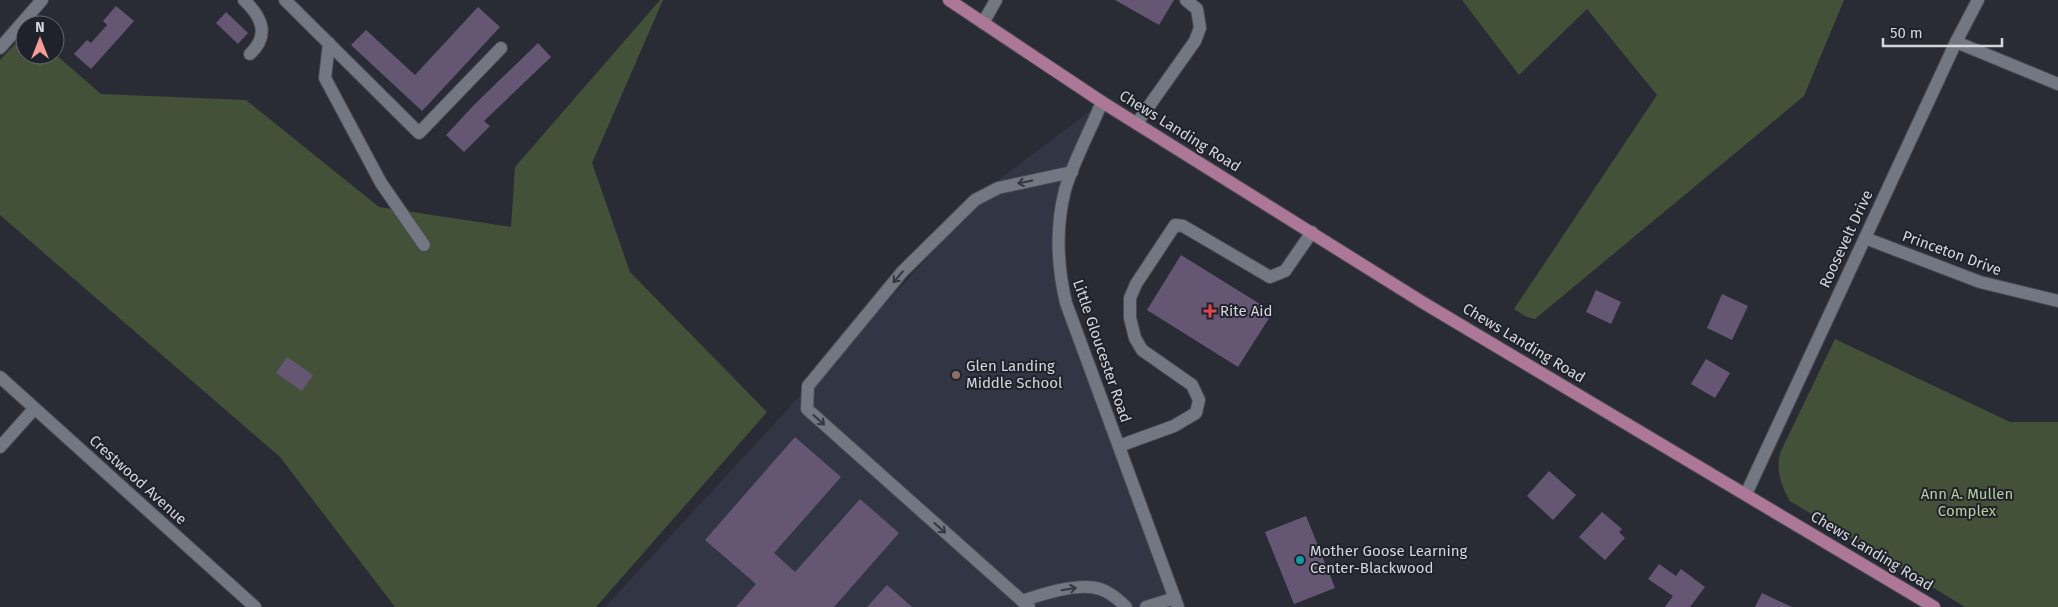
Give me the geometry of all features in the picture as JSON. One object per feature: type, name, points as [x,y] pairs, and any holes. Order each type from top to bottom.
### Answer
[{"type":"main road","name":"Chews Landing Road","points":[[949,0],[982,24],[1102,102],[1422,302],[1934,607]]},
{"type":"street","points":[[0,48],[42,0]]},
{"type":"street","points":[[244,0],[252,8],[262,24],[259,46],[250,54]]},
{"type":"street","points":[[285,0],[419,133],[501,48]]},
{"type":"street","points":[[982,24],[996,0]]},
{"type":"street","points":[[1137,124],[1195,41],[1200,28],[1197,9],[1186,0]]},
{"type":"street","name":"Roosevelt Drive","points":[[1746,494],[1956,42],[1978,0]]},
{"type":"street","points":[[1956,42],[2058,84]]},
{"type":"street","points":[[329,44],[325,78],[381,183],[424,245]]},
{"type":"street","name":"Little Gloucester Road","points":[[1102,102],[1066,189],[1058,229],[1059,274],[1066,303],[1177,603]]},
{"type":"street","points":[[1072,172],[998,188],[975,200],[902,272],[808,386],[807,409],[1026,604],[1052,592],[1088,586],[1100,588],[1110,593],[1126,607]]},
{"type":"street","points":[[1119,446],[1174,426],[1196,413],[1199,400],[1192,385],[1142,350],[1135,338],[1130,318],[1130,298],[1136,284],[1175,225],[1184,226],[1270,278],[1285,271],[1312,232]]},
{"type":"street","name":"Princeton Drive","points":[[1865,238],[1980,282],[2058,301]]},
{"type":"street","name":"Crestwood Avenue","points":[[0,377],[255,607]]},
{"type":"street","points":[[0,448],[34,409]]},
{"type":"street","points":[[1146,607],[1177,603]]},
{"type":"shaded area","name":"Glen Landing Middle School","points":[[1102,102],[1066,189],[1059,274],[1178,607],[605,607],[1002,177]]},
{"type":"green space","points":[[660,0],[663,0],[592,163],[630,272],[767,412],[596,607],[395,607],[280,457],[0,215],[0,60],[15,44],[15,65],[65,65],[65,63],[101,94],[246,100],[379,207],[511,227],[515,167]]},
{"type":"green space","points":[[1462,0],[1844,0],[1804,96],[1535,319],[1527,317],[1514,309],[1657,95],[1587,9],[1519,75]]},
{"type":"green space","name":"Ann A. Mullen Complex","points":[[1835,339],[2010,422],[2058,422],[2058,607],[1965,607],[1790,501],[1780,478],[1780,453]]},
{"type":"building","points":[[1115,0],[1174,0],[1159,25]]},
{"type":"building","points":[[116,6],[134,21],[91,69],[74,54],[87,40],[91,43],[107,25],[103,21]]},
{"type":"building","points":[[478,7],[500,27],[422,111],[351,45],[366,30],[415,75]]},
{"type":"building","points":[[226,12],[248,33],[238,44],[216,23]]},
{"type":"building","points":[[538,43],[551,57],[484,121],[490,126],[464,152],[446,135]]},
{"type":"building","name":"Rite Aid","points":[[1181,255],[1273,312],[1238,367],[1147,310]]},
{"type":"building","points":[[1596,290],[1621,302],[1611,324],[1586,312]]},
{"type":"building","points":[[1722,294],[1748,306],[1732,340],[1707,328]]},
{"type":"building","points":[[287,357],[313,375],[302,391],[276,373]]},
{"type":"building","points":[[1706,359],[1730,373],[1715,398],[1691,384]]},
{"type":"building","points":[[795,437],[841,477],[774,553],[795,572],[860,499],[899,533],[834,607],[736,607],[756,584],[705,540]]},
{"type":"building","points":[[1549,471],[1576,495],[1553,520],[1527,496]]},
{"type":"building","points":[[1602,512],[1622,529],[1619,532],[1625,538],[1605,560],[1579,537]]},
{"type":"building","name":"Mother Goose Learning Center-Blackwood","points":[[1306,516],[1335,588],[1294,604],[1265,532]]},
{"type":"building","points":[[1659,564],[1676,576],[1681,569],[1705,587],[1690,607],[1665,607],[1673,596],[1648,579]]},
{"type":"building","points":[[887,585],[912,607],[867,607]]},
{"type":"building","points":[[1762,593],[1792,607],[1755,607]]},
{"type":"place","name":"Rite Aid","points":[[1210,311]]},
{"type":"place","name":"Glen Landing Middle School","points":[[956,375]]},
{"type":"place","name":"Mother Goose Learning Center-Blackwood","points":[[1300,560]]}]
